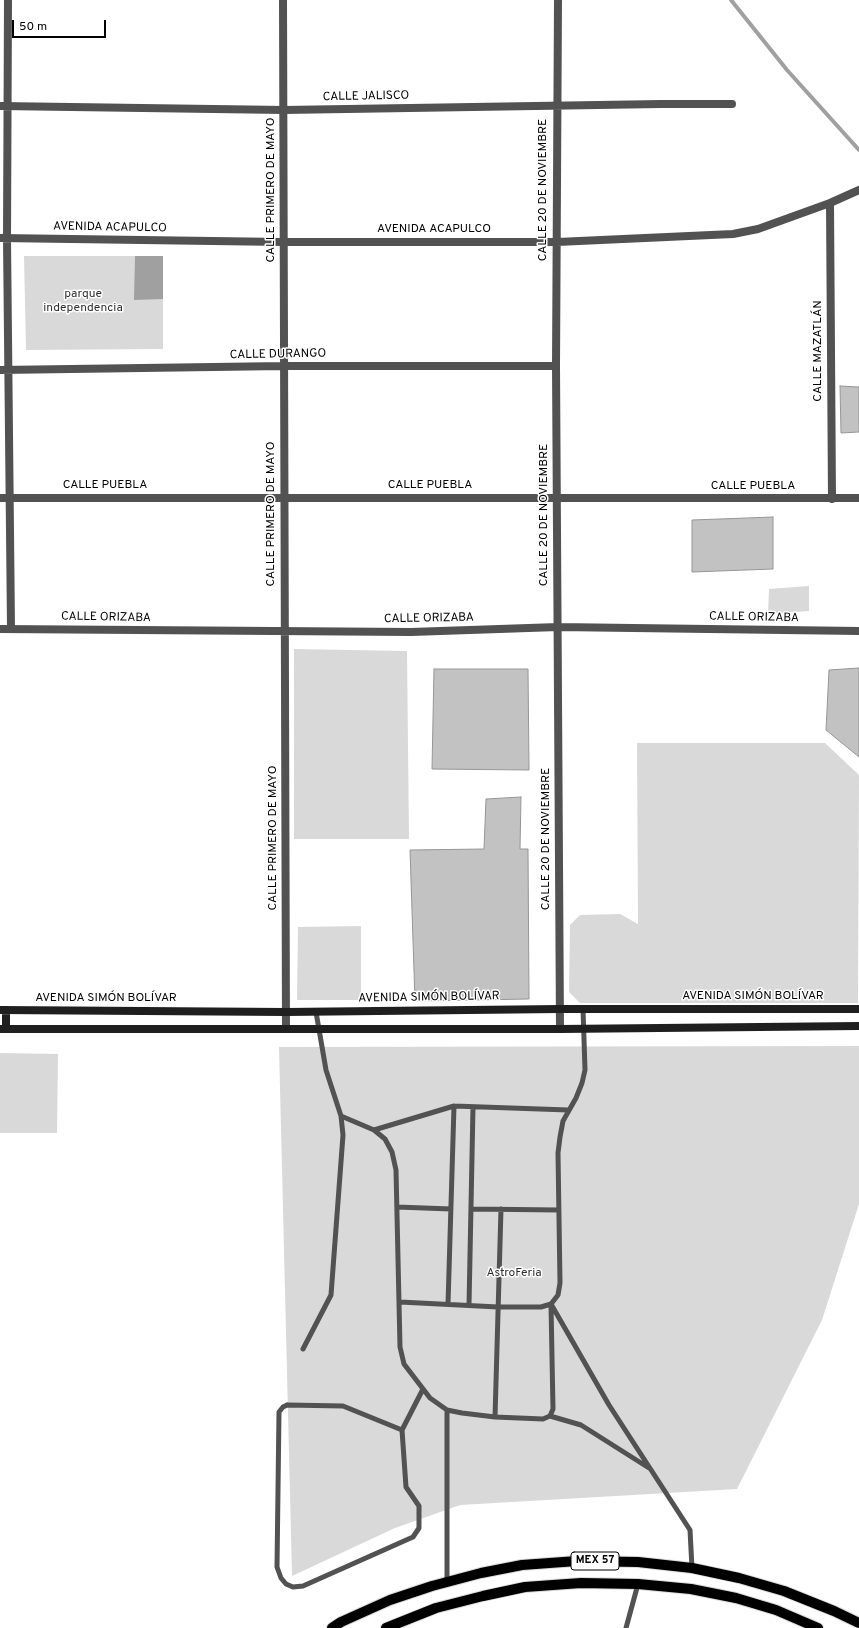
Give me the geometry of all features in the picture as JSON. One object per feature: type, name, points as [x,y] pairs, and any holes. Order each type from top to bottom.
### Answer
[{"type":"main road","name":"MEX 57","points":[[332,1628],[341,1622],[390,1600],[447,1582],[481,1573],[522,1565],[577,1561],[638,1562],[692,1568],[739,1578],[784,1591],[834,1611],[859,1623]]},
{"type":"main road","name":"MEX 57","points":[[386,1628],[436,1608],[525,1587],[581,1583],[638,1584],[691,1589],[736,1598],[776,1610],[818,1628]]},
{"type":"street","points":[[8,0],[3,106],[4,370],[9,498],[11,629]]},
{"type":"street","name":"CALLE PRIMERO DE MAYO","points":[[283,0],[286,1029]]},
{"type":"street","name":"CALLE 20 DE NOVIEMBRE","points":[[558,0],[556,105],[556,366],[560,1029]]},
{"type":"street","name":"CALLE JALISCO","points":[[3,106],[284,110],[556,105],[732,104]]},
{"type":"street","name":"AVENIDA ACAPULCO","points":[[4,238],[283,242],[557,242],[742,233],[758,229],[830,203],[859,190]]},
{"type":"street","name":"CALLE MAZATLÁN","points":[[830,203],[832,499]]},
{"type":"street","name":"CALLE DURANGO","points":[[4,370],[284,366],[556,366]]},
{"type":"street","name":"CALLE PUEBLA","points":[[0,498],[859,498]]},
{"type":"street","name":"CALLE ORIZABA","points":[[0,629],[411,632],[558,627],[859,631]]},
{"type":"street","name":"AVENIDA SIMÓN BOLÍVAR","points":[[3,1010],[316,1012],[560,1009],[859,1009]]},
{"type":"street","points":[[3,1010],[3,1029],[583,1029],[859,1026]]},
{"type":"lane","points":[[400,1302],[498,1307],[541,1307],[551,1304],[558,1295],[560,1283],[560,1137],[563,1121],[576,1098],[585,1070],[583,1009]]},
{"type":"lane","points":[[303,1349],[331,1295],[343,1135],[341,1116],[326,1070],[316,1012]]},
{"type":"lane","points":[[374,1130],[454,1106],[568,1110]]},
{"type":"lane","points":[[448,1304],[454,1106]]},
{"type":"lane","points":[[469,1305],[473,1107]]},
{"type":"lane","points":[[341,1116],[374,1130],[384,1139],[392,1152],[396,1170],[401,1356],[407,1369],[430,1398],[447,1410],[462,1413],[495,1417],[543,1419],[550,1416],[581,1425],[652,1470]]},
{"type":"lane","points":[[397,1207],[450,1209]]},
{"type":"lane","points":[[471,1209],[559,1210]]},
{"type":"lane","points":[[495,1417],[501,1209]]},
{"type":"lane","points":[[550,1416],[553,1409],[551,1304]]},
{"type":"lane","points":[[551,1304],[609,1405],[690,1530],[692,1568]]},
{"type":"lane","points":[[402,1430],[343,1406],[287,1405],[282,1407],[279,1412],[277,1567],[281,1578],[286,1584],[292,1587],[303,1586],[413,1537],[420,1528],[419,1506],[406,1487],[402,1430],[423,1389]]},
{"type":"lane","points":[[447,1410],[447,1582]]},
{"type":"lane","points":[[626,1628],[638,1584]]},
{"type":"green space","name":"parque independencia","points":[[24,256],[163,256],[163,349],[26,350]]},
{"type":"green space","points":[[809,586],[809,611],[768,614],[769,589]]},
{"type":"green space","points":[[294,649],[407,651],[409,839],[294,839]]},
{"type":"green space","points":[[637,743],[825,743],[859,775],[858,1003],[580,1003],[569,992],[570,925],[580,915],[620,914],[638,924]]},
{"type":"green space","points":[[361,926],[361,1000],[297,1000],[298,927]]},
{"type":"green space","name":"AstroFeria","points":[[859,1046],[859,1204],[822,1320],[737,1489],[460,1505],[395,1528],[292,1576],[279,1047]]},
{"type":"green space","points":[[0,1053],[58,1054],[57,1133],[0,1133]]},
{"type":"shaded area","points":[[135,256],[163,256],[163,299],[134,300]]},
{"type":"building","points":[[840,386],[859,387],[859,432],[841,433]]},
{"type":"building","points":[[773,517],[773,569],[692,572],[692,520]]},
{"type":"building","points":[[859,668],[859,757],[826,730],[829,670]]},
{"type":"building","points":[[434,669],[528,669],[529,770],[432,769]]},
{"type":"building","points":[[521,797],[520,849],[528,849],[529,999],[415,1001],[410,850],[484,849],[486,799]]},
{"type":"waterway","points":[[731,0],[787,70],[859,150]]}]
